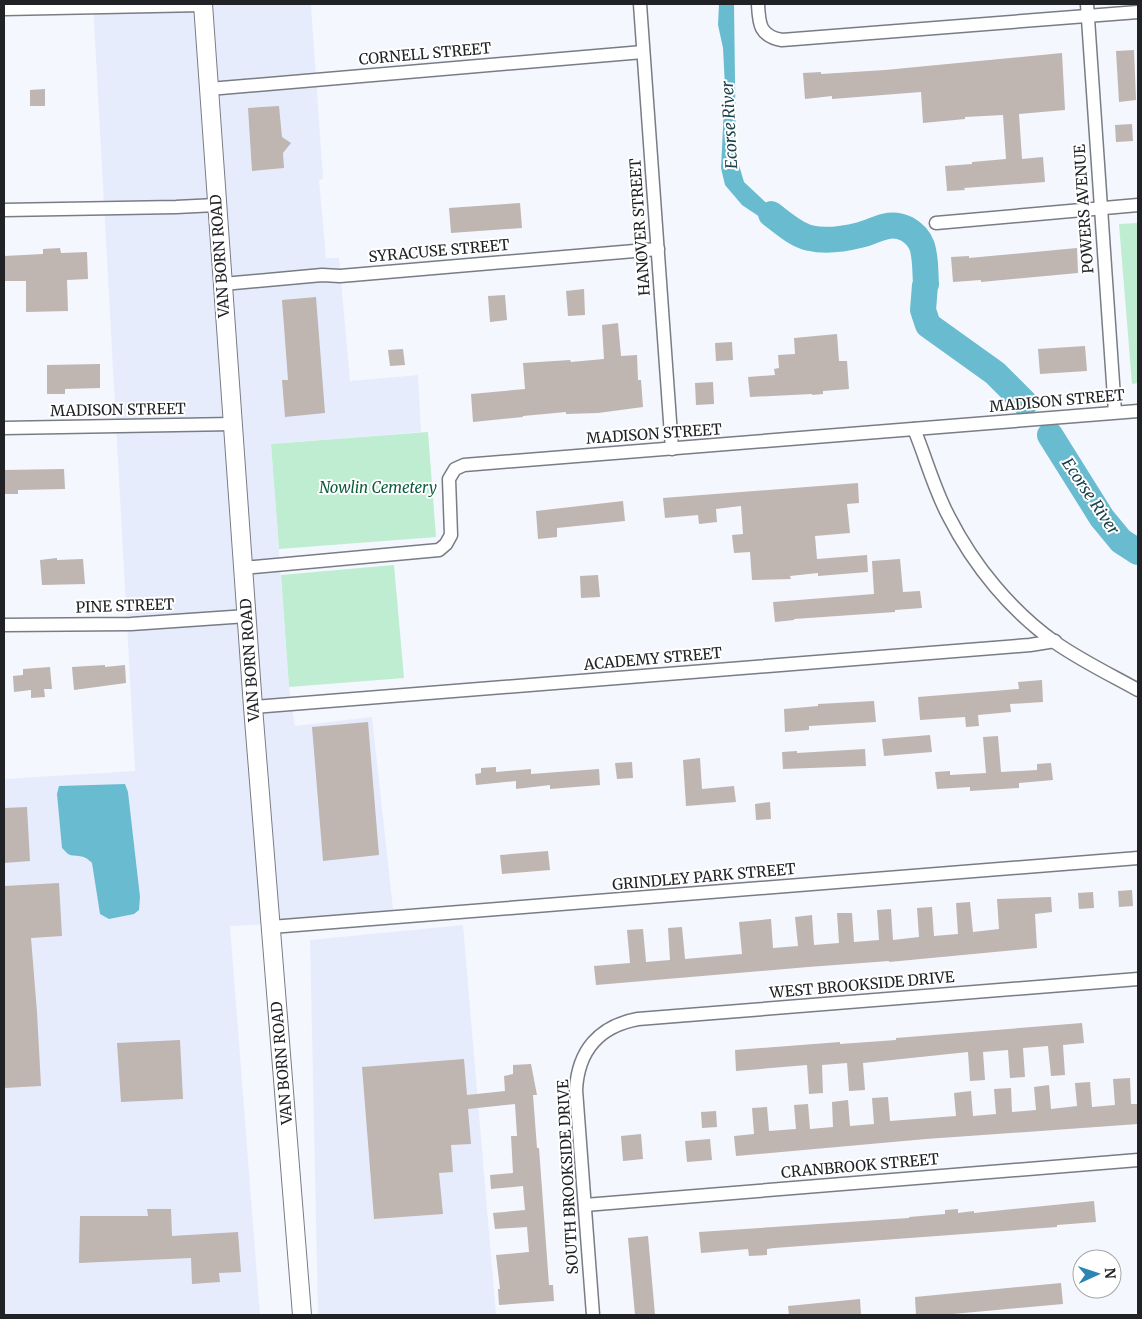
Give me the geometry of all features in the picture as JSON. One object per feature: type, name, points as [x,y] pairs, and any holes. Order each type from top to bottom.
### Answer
[{"type":"main road","name":"VAN BORN ROAD","points":[[203,4],[243,568],[302,1315]]},
{"type":"street","points":[[4,9],[203,4]]},
{"type":"street","name":"HANOVER STREET","points":[[640,4],[672,448]]},
{"type":"street","points":[[758,4],[762,28],[767,34],[782,40],[1138,12]]},
{"type":"street","name":"POWERS AVENUE","points":[[1087,4],[1115,412]]},
{"type":"street","name":"CORNELL STREET","points":[[209,88],[643,52]]},
{"type":"street","points":[[4,210],[216,205]]},
{"type":"street","points":[[936,223],[1138,205]]},
{"type":"street","name":"SYRACUSE STREET","points":[[223,284],[350,275],[658,248]]},
{"type":"street","name":"MADISON STREET","points":[[243,568],[439,550],[446,544],[451,534],[449,479],[456,469],[464,464],[995,423],[1138,410]]},
{"type":"street","name":"MADISON STREET","points":[[4,428],[233,424]]},
{"type":"street","points":[[914,429],[924,452],[935,488],[948,517],[964,545],[1003,596],[1032,624],[1054,641],[1138,690]]},
{"type":"street","name":"PINE STREET","points":[[4,625],[131,624],[247,616]]},
{"type":"street","name":"ACADEMY STREET","points":[[254,707],[1010,647],[1054,641]]},
{"type":"street","name":"GRINDLEY PARK STREET","points":[[271,928],[1138,858]]},
{"type":"street","name":"WEST BROOKSIDE DRIVE","points":[[594,1042],[609,1029],[638,1019],[1138,979]]},
{"type":"street","name":"SOUTH BROOKSIDE DRIVE","points":[[593,1315],[576,1077],[583,1057],[594,1042]]},
{"type":"street","name":"CRANBROOK STREET","points":[[585,1206],[1138,1160]]},
{"type":"shaded area","points":[[93,4],[311,4],[323,179],[319,180],[326,258],[339,258],[350,381],[418,375],[421,432],[271,444],[289,687],[295,726],[372,717],[394,918],[230,926],[260,1315],[4,1315],[4,779],[135,771]]},
{"type":"shaded area","points":[[463,925],[496,1315],[318,1315],[310,940]]},
{"type":"green space","points":[[1138,223],[1138,383],[1132,384],[1119,224]]},
{"type":"green space","name":"Nowlin Cemetery","points":[[428,432],[436,537],[279,549],[271,444]]},
{"type":"green space","points":[[394,565],[404,678],[289,687],[281,575]]},
{"type":"water","points":[[719,4],[734,4],[736,155],[744,182],[778,214],[801,230],[796,241],[742,205],[725,185],[721,168],[725,87],[723,48],[718,25]]},
{"type":"water","points":[[125,784],[128,792],[140,897],[139,910],[134,914],[109,919],[100,914],[92,863],[83,857],[68,854],[62,848],[57,794],[59,786]]},
{"type":"building","points":[[1134,50],[1136,100],[1119,102],[1116,51]]},
{"type":"building","points":[[1062,53],[1065,110],[1019,114],[1022,159],[1043,157],[1045,182],[947,191],[945,166],[1006,159],[1003,115],[965,117],[965,119],[923,123],[921,92],[832,99],[832,96],[805,99],[803,73],[821,72],[821,74],[885,70]]},
{"type":"building","points":[[45,89],[45,106],[30,106],[30,90]]},
{"type":"building","points":[[279,106],[282,137],[291,143],[283,153],[284,168],[252,171],[248,108]]},
{"type":"building","points":[[1132,124],[1133,141],[1116,142],[1115,125]]},
{"type":"building","points":[[520,203],[522,228],[451,233],[449,208]]},
{"type":"building","points":[[60,248],[61,253],[87,252],[88,279],[67,280],[68,311],[26,312],[26,281],[4,281],[4,256],[43,254],[43,249]]},
{"type":"building","points":[[1077,248],[1078,273],[981,282],[981,280],[953,282],[951,257],[969,256],[969,258]]},
{"type":"building","points":[[584,289],[585,315],[568,316],[566,291]]},
{"type":"building","points":[[505,295],[507,320],[490,322],[488,296]]},
{"type":"building","points":[[316,297],[325,413],[285,417],[282,380],[288,380],[282,300]]},
{"type":"building","points":[[618,323],[621,356],[637,355],[638,380],[641,380],[643,407],[598,413],[566,414],[566,412],[473,422],[471,394],[525,389],[523,363],[604,359],[602,325]]},
{"type":"building","points":[[837,334],[839,361],[847,361],[849,389],[823,391],[823,394],[812,395],[750,397],[748,377],[775,375],[774,369],[779,368],[778,355],[795,354],[794,338]]},
{"type":"building","points":[[732,342],[733,360],[716,361],[715,343]]},
{"type":"building","points":[[1085,346],[1087,371],[1040,374],[1038,349]]},
{"type":"building","points":[[403,349],[405,365],[390,366],[388,350]]},
{"type":"building","points":[[100,364],[100,388],[65,389],[65,394],[47,394],[47,365]]},
{"type":"building","points":[[713,382],[714,404],[696,405],[695,383]]},
{"type":"building","points":[[64,469],[65,489],[18,490],[18,494],[4,494],[4,470]]},
{"type":"building","points":[[858,483],[859,503],[847,504],[850,533],[815,536],[817,559],[867,555],[868,572],[818,576],[818,573],[790,576],[791,579],[752,580],[750,552],[734,553],[732,535],[743,534],[741,506],[716,509],[717,522],[699,524],[698,515],[665,518],[663,498]]},
{"type":"building","points":[[623,501],[625,521],[557,528],[557,537],[538,539],[536,511]]},
{"type":"building","points":[[57,558],[57,560],[83,559],[85,584],[42,585],[40,560]]},
{"type":"building","points":[[900,559],[903,592],[920,591],[922,608],[775,622],[773,602],[874,594],[872,561]]},
{"type":"building","points":[[598,575],[600,597],[581,598],[580,576]]},
{"type":"building","points":[[105,665],[105,667],[125,665],[126,683],[74,690],[72,667]]},
{"type":"building","points":[[50,667],[52,689],[44,689],[45,697],[31,698],[31,690],[14,692],[13,676],[23,675],[23,669]]},
{"type":"building","points":[[1042,680],[1043,702],[1010,704],[1011,712],[978,715],[979,726],[966,727],[965,717],[920,720],[918,697],[1019,689],[1018,682]]},
{"type":"building","points":[[874,701],[876,722],[809,726],[809,730],[785,732],[784,709],[818,706],[818,704]]},
{"type":"building","points":[[368,722],[379,855],[323,861],[312,727]]},
{"type":"building","points":[[930,735],[932,752],[884,756],[882,739]]},
{"type":"building","points":[[998,736],[1001,772],[1037,770],[1037,764],[1051,763],[1053,780],[1019,783],[1019,788],[970,791],[970,787],[937,789],[935,772],[950,771],[950,775],[986,773],[983,737]]},
{"type":"building","points":[[865,749],[866,766],[783,769],[782,752],[797,751],[797,753]]},
{"type":"building","points":[[700,758],[702,789],[734,786],[736,802],[686,806],[683,760]]},
{"type":"building","points":[[632,762],[633,778],[617,779],[615,763]]},
{"type":"building","points":[[496,767],[496,772],[531,769],[531,774],[599,769],[600,785],[550,789],[550,785],[516,789],[516,781],[476,785],[475,774],[481,773],[481,768]]},
{"type":"building","points":[[770,802],[771,819],[756,820],[755,804]]},
{"type":"building","points":[[27,807],[30,861],[4,863],[4,808]]},
{"type":"building","points":[[548,851],[550,870],[502,874],[500,855]]},
{"type":"building","points":[[59,883],[62,936],[31,938],[41,1086],[4,1088],[4,886]]},
{"type":"building","points":[[1132,890],[1133,906],[1119,907],[1118,891]]},
{"type":"building","points":[[1093,892],[1094,908],[1079,909],[1078,893]]},
{"type":"building","points":[[1051,897],[1052,912],[1035,914],[1037,948],[889,962],[596,985],[594,966],[630,963],[627,930],[643,929],[646,962],[670,960],[668,928],[682,927],[685,959],[742,954],[739,922],[771,919],[773,948],[798,946],[795,917],[812,915],[814,945],[839,943],[837,913],[852,913],[854,942],[879,940],[877,910],[891,909],[893,940],[919,937],[917,908],[932,907],[934,936],[958,934],[956,903],[970,902],[973,932],[999,929],[997,899]]},
{"type":"building","points":[[1082,1023],[1084,1043],[1063,1045],[1065,1075],[1051,1076],[1048,1046],[1023,1048],[1025,1077],[1010,1078],[1008,1050],[983,1052],[985,1080],[970,1081],[968,1052],[863,1063],[865,1090],[849,1091],[847,1063],[822,1065],[823,1093],[809,1094],[807,1065],[736,1071],[735,1050],[896,1040],[896,1038]]},
{"type":"building","points":[[180,1040],[183,1099],[121,1102],[117,1043]]},
{"type":"building","points":[[464,1059],[467,1095],[505,1091],[504,1076],[513,1074],[513,1065],[531,1064],[537,1095],[533,1095],[537,1148],[539,1148],[549,1285],[553,1285],[554,1301],[499,1305],[498,1289],[500,1289],[496,1255],[529,1252],[527,1227],[495,1229],[493,1213],[525,1210],[523,1186],[491,1189],[490,1175],[513,1173],[511,1136],[517,1136],[515,1104],[468,1109],[471,1144],[451,1145],[453,1172],[439,1173],[443,1214],[374,1219],[362,1067]]},
{"type":"building","points":[[1130,1078],[1131,1104],[1138,1104],[1138,1124],[926,1139],[736,1156],[734,1136],[754,1134],[752,1108],[767,1107],[769,1131],[796,1129],[794,1105],[808,1104],[810,1129],[833,1127],[832,1102],[848,1100],[850,1126],[874,1124],[872,1098],[888,1097],[890,1121],[956,1116],[954,1093],[971,1091],[973,1116],[996,1114],[994,1089],[1011,1088],[1012,1112],[1036,1110],[1034,1087],[1049,1085],[1051,1109],[1077,1106],[1075,1083],[1090,1082],[1092,1107],[1115,1105],[1113,1079]]},
{"type":"building","points":[[716,1111],[717,1127],[702,1128],[701,1112]]},
{"type":"building","points":[[641,1134],[643,1159],[623,1161],[621,1136]]},
{"type":"building","points":[[710,1139],[712,1160],[687,1162],[685,1141]]},
{"type":"building","points":[[1094,1201],[1096,1222],[1057,1225],[1057,1227],[774,1248],[767,1249],[767,1255],[749,1256],[748,1249],[701,1253],[699,1232],[909,1218],[945,1214],[945,1210],[958,1209],[958,1213],[974,1211],[974,1213]]},
{"type":"building","points":[[147,1209],[171,1209],[172,1236],[238,1232],[241,1272],[219,1273],[220,1282],[192,1284],[191,1258],[79,1263],[80,1216],[148,1216]]},
{"type":"building","points":[[648,1236],[655,1315],[635,1315],[628,1238]]},
{"type":"building","points":[[1061,1283],[1063,1304],[942,1315],[916,1315],[915,1297]]},
{"type":"building","points":[[860,1299],[861,1315],[789,1315],[788,1306]]},
{"type":"waterway","name":"Ecorse River","points":[[771,214],[795,231],[816,239],[848,238],[888,226],[900,227],[912,232],[921,243],[924,255],[926,284],[923,310],[928,325],[995,373],[1025,403]]},
{"type":"waterway","name":"Ecorse River","points":[[1050,435],[1102,518],[1121,541],[1138,552]]}]
